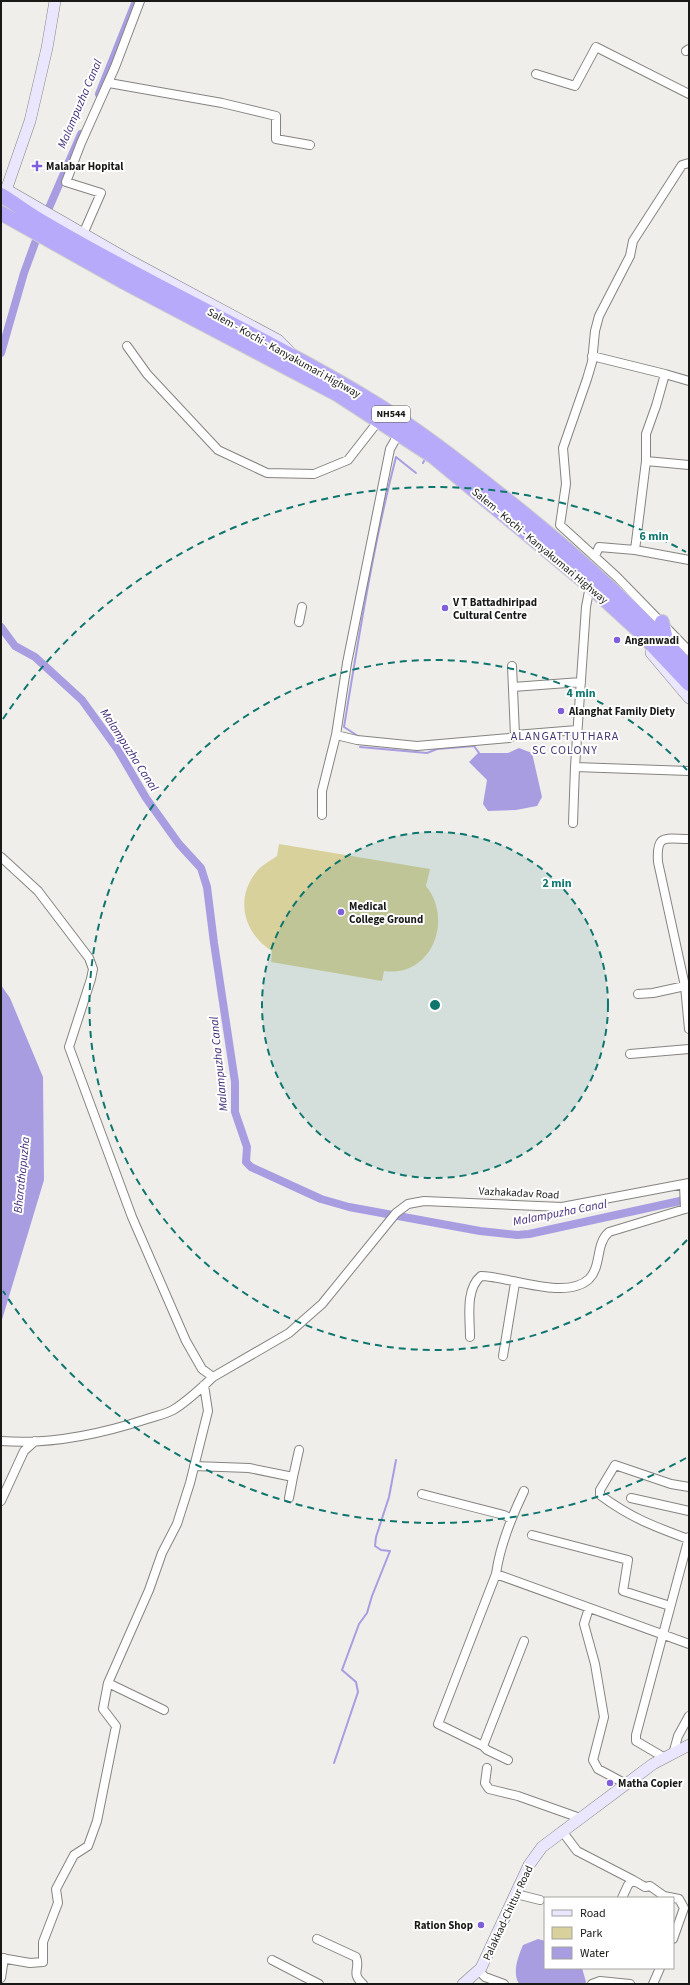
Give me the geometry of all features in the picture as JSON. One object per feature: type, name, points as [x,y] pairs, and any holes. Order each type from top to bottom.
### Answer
[{"type":"highway","name":"Salem - Kochi - Kanyakumari Highway","points":[[4,194],[41,222],[337,394],[382,416],[399,433],[434,457],[590,586],[636,629],[689,684]]},
{"type":"highway","name":"Salem - Kochi - Kanyakumari Highway","points":[[1,213],[41,222],[298,360],[382,416],[458,460],[556,540],[617,595],[667,644],[688,661]]},
{"type":"highway","points":[[662,622],[667,644]]},
{"type":"street","points":[[4,194],[30,121],[47,48],[55,1]]},
{"type":"street","points":[[83,234],[101,193],[66,182],[108,83],[140,1]]},
{"type":"street","points":[[536,74],[575,86],[596,48],[689,94]]},
{"type":"street","points":[[108,83],[222,103],[276,116],[276,139],[310,145]]},
{"type":"street","points":[[688,661],[662,622],[595,556],[560,526],[566,484],[563,448],[587,379],[599,316],[630,256],[633,241],[682,164],[689,163]]},
{"type":"street","points":[[41,222],[83,234],[278,340],[298,360]]},
{"type":"street","points":[[127,346],[148,374],[218,450],[267,473],[314,474],[348,460],[382,416]]},
{"type":"street","points":[[592,356],[689,381]]},
{"type":"street","points":[[635,550],[646,461],[646,434],[656,406],[664,374]]},
{"type":"street","points":[[322,815],[322,791],[336,735],[347,663],[390,449],[399,433]]},
{"type":"street","points":[[646,461],[689,465]]},
{"type":"street","points":[[595,556],[599,547],[635,550],[689,560]]},
{"type":"street","points":[[573,823],[577,730],[586,607],[590,586]]},
{"type":"street","points":[[603,598],[612,615],[656,658],[689,698]]},
{"type":"street","points":[[299,622],[302,607]]},
{"type":"street","points":[[512,666],[515,735]]},
{"type":"street","points":[[513,687],[581,682]]},
{"type":"street","points":[[336,735],[357,740],[417,746],[577,730]]},
{"type":"street","points":[[575,767],[689,771]]},
{"type":"street","points":[[689,839],[663,839],[660,842],[658,849],[658,862],[685,986],[689,1030]]},
{"type":"street","points":[[1,858],[38,891],[89,958],[93,969],[91,979],[69,1047],[132,1217],[182,1334],[202,1369],[213,1377],[192,1396],[172,1411],[124,1427],[57,1440],[1,1441]]},
{"type":"street","points":[[638,994],[653,993],[685,986]]},
{"type":"street","points":[[630,1054],[689,1049]]},
{"type":"street","points":[[470,1336],[470,1306],[474,1281],[481,1276],[491,1276],[515,1283],[549,1287],[576,1286],[589,1279],[596,1265],[604,1236],[609,1232],[687,1208],[687,1184]]},
{"type":"street","name":"Vazhakadav Road","points":[[213,1377],[289,1333],[322,1304],[396,1213],[408,1204],[424,1201],[562,1207],[687,1184]]},
{"type":"street","points":[[503,1356],[515,1283]]},
{"type":"street","points":[[1,1978],[2,1958],[30,1963],[43,1962],[42,1942],[58,1903],[56,1889],[74,1855],[88,1846],[97,1821],[116,1726],[103,1709],[108,1683],[149,1590],[162,1553],[178,1524],[208,1411],[204,1385]]},
{"type":"street","points":[[1,1501],[24,1451],[35,1441]]},
{"type":"street","points":[[289,1498],[299,1450]]},
{"type":"street","points":[[689,1487],[665,1482],[615,1465],[600,1490],[600,1495],[623,1512],[646,1524],[689,1538],[637,1729],[636,1741],[669,1756],[689,1716]]},
{"type":"street","points":[[194,1466],[249,1468],[293,1477]]},
{"type":"street","points":[[508,1760],[438,1724],[496,1574],[499,1555],[511,1519],[524,1491]]},
{"type":"street","points":[[422,1494],[504,1515],[511,1519]]},
{"type":"street","points":[[631,1498],[689,1511]]},
{"type":"street","points":[[532,1534],[628,1560],[623,1591],[670,1606]]},
{"type":"street","points":[[496,1574],[689,1644]]},
{"type":"street","points":[[589,1608],[584,1624],[595,1664],[604,1717],[593,1760],[598,1769],[626,1784]]},
{"type":"street","points":[[483,1746],[524,1641]]},
{"type":"street","points":[[108,1683],[164,1710]]},
{"type":"street","name":"Palakkad-Chittur Road","points":[[463,1984],[479,1971],[490,1952],[529,1865],[542,1847],[653,1764],[687,1748]]},
{"type":"street","points":[[486,1768],[486,1787],[580,1818]]},
{"type":"street","points":[[562,1831],[577,1851],[645,1887],[650,1886],[664,1896],[675,1897],[683,1905],[683,1912],[674,1935]]},
{"type":"street","points":[[622,1897],[632,1880]]},
{"type":"street","points":[[516,1894],[540,1900]]},
{"type":"street","points":[[317,1939],[356,1957],[358,1960],[356,1974],[358,1980],[363,1984]]},
{"type":"street","points":[[319,1984],[272,1960],[319,1984]]},
{"type":"street","points":[[653,1984],[660,1969]]},
{"type":"street","points":[[479,1971],[485,1977],[504,1984]]},
{"type":"street","points":[[592,1984],[600,1981],[630,1984]]},
{"type":"green space","points":[[279,844],[430,869],[426,886],[434,900],[438,915],[437,930],[433,944],[425,956],[414,965],[400,971],[384,971],[382,981],[271,962],[272,951],[262,944],[249,925],[245,915],[244,904],[250,881],[259,869],[277,856]]},
{"type":"water","points":[[519,748],[532,753],[542,797],[537,806],[516,810],[488,811],[483,804],[487,780],[469,762],[478,753],[508,753]]},
{"type":"water","name":"Bharathapuzha","points":[[1,985],[10,998],[43,1077],[44,1180],[1,1323]]},
{"type":"water","points":[[538,1939],[544,1941],[544,1969],[582,1969],[586,1982],[585,1984],[519,1984],[516,1970],[523,1945]]},
{"type":"waterway","name":"Malampuzha Canal","points":[[99,94],[136,1]]},
{"type":"waterway","name":"Malampuzha Canal","points":[[45,217],[81,134]]},
{"type":"waterway","name":"Malampuzha Canal","points":[[1,353],[24,273],[39,232]]},
{"type":"waterway","points":[[358,736],[344,727],[373,558],[396,457],[416,473]]},
{"type":"waterway","points":[[423,463],[425,459]]},
{"type":"waterway","name":"Malampuzha Canal","points":[[1,627],[15,646],[35,657],[82,700],[118,750],[146,798],[179,844],[201,868],[207,887],[235,1082],[235,1112],[247,1147],[246,1162],[251,1167],[321,1199],[349,1207],[480,1231],[517,1235],[529,1234],[689,1199]]},
{"type":"waterway","points":[[360,747],[427,753],[437,749],[474,746],[479,753]]},
{"type":"waterway","points":[[334,1763],[358,1692],[356,1682],[342,1670],[359,1624],[367,1613],[372,1596],[390,1551],[381,1550],[375,1546],[376,1537],[389,1497],[396,1460]]},
{"type":"place","name":"Malabar Hopital","points":[[37,166]]},
{"type":"place","name":"V T Battadhiripad Cultural Centre","points":[[445,608]]},
{"type":"place","name":"Anganwadi","points":[[617,640]]},
{"type":"place","name":"Alanghat Family Diety","points":[[561,711]]},
{"type":"place","name":"Medical College Ground","points":[[341,912]]},
{"type":"place","name":"Matha Copier","points":[[610,1783]]},
{"type":"place","name":"Ration Shop","points":[[481,1925]]},
{"type":"district","name":"ALANGATTUTHARA SC COLONY","points":[[565,743]]}]
